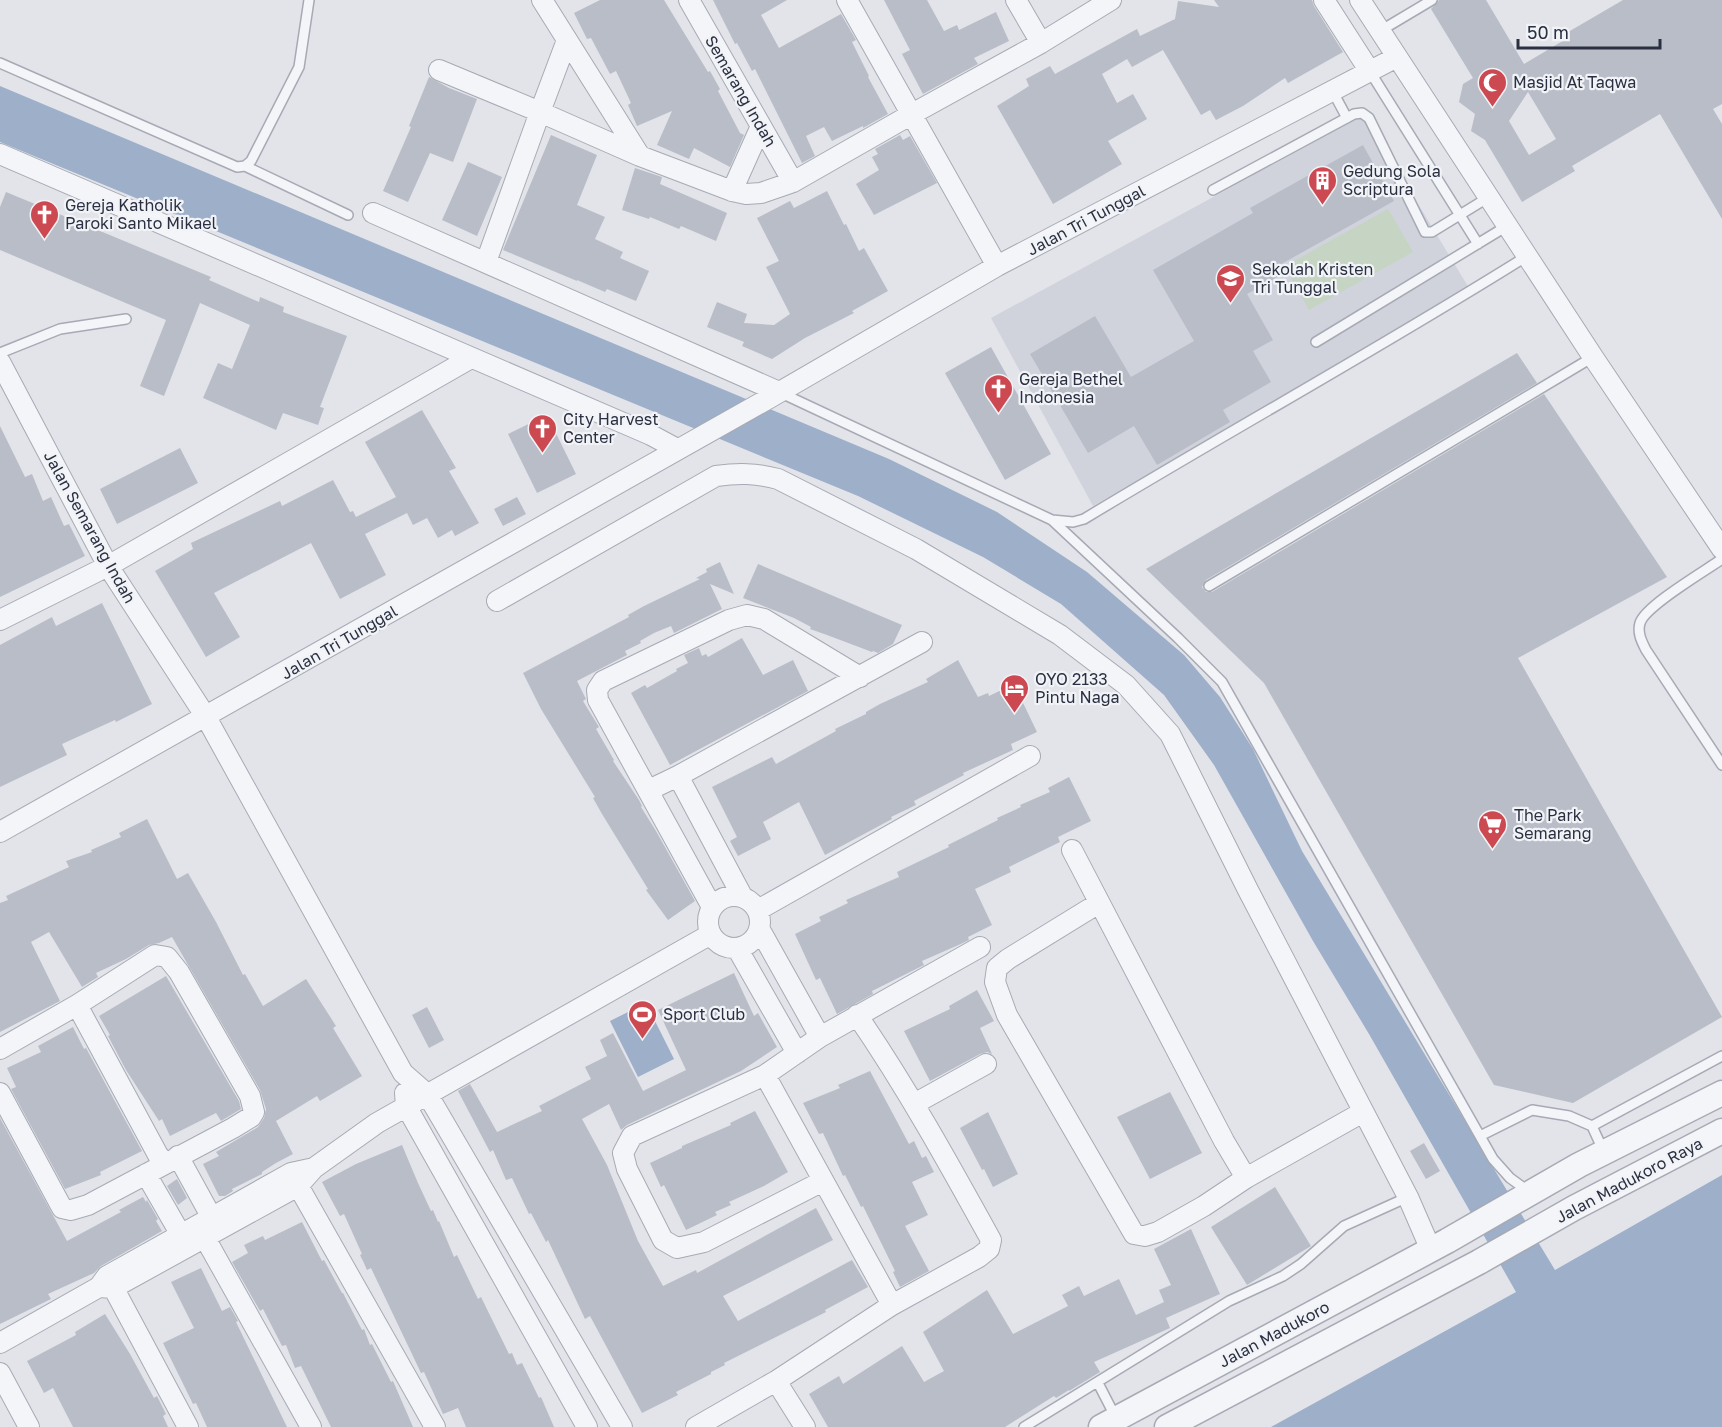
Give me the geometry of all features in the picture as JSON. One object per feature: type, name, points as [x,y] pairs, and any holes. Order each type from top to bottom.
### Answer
[{"type":"street","points":[[542,0],[640,156]]},
{"type":"street","name":"Semarang Indah","points":[[689,0],[794,182]]},
{"type":"street","points":[[847,0],[997,266]]},
{"type":"street","points":[[1016,0],[1041,43]]},
{"type":"street","points":[[439,70],[640,156],[732,191],[752,195],[794,182],[1041,43],[1111,0]]},
{"type":"street","points":[[1324,0],[1369,70]]},
{"type":"street","points":[[1360,0],[1593,357],[1722,549]]},
{"type":"street","points":[[486,262],[567,40]]},
{"type":"street","name":"Jalan Tri Tunggal","points":[[0,832],[773,396],[997,266],[1397,57]]},
{"type":"street","points":[[732,191],[761,126]]},
{"type":"street","points":[[0,154],[651,435],[677,449]]},
{"type":"street","points":[[373,213],[486,262],[773,396]]},
{"type":"street","points":[[0,620],[108,566],[471,358]]},
{"type":"street","name":"Jalan Semarang Indah","points":[[0,362],[108,566],[207,717],[403,1073]]},
{"type":"street","points":[[496,602],[716,476],[737,473],[760,474],[778,479],[916,549],[1060,635],[1126,685],[1170,734],[1248,890],[1408,1197],[1446,1242]]},
{"type":"street","points":[[712,907],[598,700],[597,690],[603,681],[729,620],[747,615],[764,619],[860,676]]},
{"type":"street","points":[[649,790],[922,642]]},
{"type":"street","points":[[758,910],[1030,756]]},
{"type":"street","points":[[678,776],[742,896],[758,910],[760,930],[755,939],[737,948],[726,947],[711,934],[708,924],[712,907],[722,898],[742,896]]},
{"type":"street","points":[[1072,850],[1246,1178]]},
{"type":"street","points":[[1099,903],[1008,959],[997,968],[995,982],[1007,1015],[1134,1234],[1145,1236],[1158,1232],[1204,1206],[1246,1178],[1364,1112]]},
{"type":"street","points":[[760,930],[820,1037]]},
{"type":"street","points":[[106,1283],[205,1238],[314,1168],[377,1123],[711,934]]},
{"type":"street","points":[[824,1180],[704,1242],[676,1248],[663,1240],[627,1169],[623,1153],[632,1136],[765,1074],[857,1015],[980,947]]},
{"type":"street","points":[[737,948],[796,1053]]},
{"type":"street","points":[[0,1048],[77,1005],[155,955],[166,957],[179,972],[250,1096],[254,1112],[251,1117],[233,1128],[88,1205],[71,1210],[62,1208],[0,1093]]},
{"type":"street","points":[[77,1005],[158,1155],[171,1159],[212,1218]]},
{"type":"street","points":[[696,1427],[776,1381],[892,1305],[979,1257],[989,1249],[992,1240],[914,1104],[857,1015]]},
{"type":"street","points":[[914,1104],[986,1064]]},
{"type":"street","points":[[403,1073],[426,1094],[622,1427]]},
{"type":"street","points":[[403,1073],[406,1106],[587,1427]]},
{"type":"street","points":[[765,1074],[892,1305]]},
{"type":"street","points":[[1524,1195],[1722,1093]]},
{"type":"street","name":"Jalan Madukoro Raya","points":[[1471,1267],[1536,1229],[1722,1131]]},
{"type":"street","points":[[146,1174],[181,1235]]},
{"type":"street","points":[[0,1342],[106,1283],[181,1235],[295,1179]]},
{"type":"street","points":[[295,1179],[435,1427]]},
{"type":"street","name":"Jalan Madukoro","points":[[1109,1423],[1446,1242],[1524,1195]]},
{"type":"street","points":[[205,1238],[311,1427]]},
{"type":"street","name":"Jalan Madukoro","points":[[1167,1427],[1471,1267]]},
{"type":"street","points":[[106,1283],[189,1427]]},
{"type":"street","points":[[518,1306],[543,1292]]},
{"type":"street","points":[[0,1373],[29,1427]]},
{"type":"street","points":[[776,1381],[805,1427]]},
{"type":"lane","points":[[245,166],[250,161],[299,67],[309,0]]},
{"type":"lane","points":[[1380,31],[1432,0]]},
{"type":"lane","points":[[0,63],[237,167],[245,166],[348,215]]},
{"type":"lane","points":[[1369,70],[1478,244]]},
{"type":"lane","points":[[1332,90],[1347,118]]},
{"type":"lane","points":[[1213,190],[1354,114],[1362,113],[1369,118],[1425,232],[1432,232],[1489,197]]},
{"type":"lane","points":[[1316,342],[1507,226]]},
{"type":"lane","points":[[773,396],[1052,520],[1073,522],[1084,519],[1431,317],[1527,256]]},
{"type":"lane","points":[[0,353],[60,329],[126,319]]},
{"type":"lane","points":[[1209,586],[1593,357]]},
{"type":"lane","points":[[1052,520],[1222,682],[1480,1136],[1500,1167],[1524,1195]]},
{"type":"lane","points":[[1722,559],[1647,611],[1639,626],[1639,633],[1646,650],[1722,765]]},
{"type":"lane","points":[[1592,1126],[1722,1056]]},
{"type":"lane","points":[[1480,1136],[1532,1110],[1569,1116],[1592,1126],[1604,1153]]},
{"type":"lane","points":[[1024,1427],[1230,1300],[1275,1281],[1292,1270],[1344,1226],[1408,1197]]},
{"type":"lane","points":[[1098,1383],[1109,1423]]},
{"type":"shaded area","name":"Sekolah Kristen Tri Tunggal","points":[[1364,115],[1469,288],[1093,506],[991,318]]},
{"type":"green space","points":[[1388,209],[1413,252],[1309,310],[1285,266]]},
{"type":"water","points":[[0,86],[889,459],[997,512],[1087,572],[1184,655],[1220,697],[1253,749],[1302,851],[1555,1270],[1722,1175],[1722,1427],[1271,1427],[1516,1292],[1214,765],[1164,695],[1061,604],[983,557],[858,496],[0,142]]},
{"type":"water","name":"Sport Club","points":[[646,1003],[674,1059],[638,1077],[610,1021]]},
{"type":"building","points":[[600,0],[664,0],[708,72],[710,71],[740,133],[744,135],[730,167],[694,148],[689,159],[657,145],[672,111],[637,126],[628,105],[631,103],[616,71],[610,74],[591,38],[587,39],[574,13]]},
{"type":"building","points":[[713,0],[787,0],[761,15],[779,48],[841,14],[856,40],[852,42],[888,114],[832,141],[824,127],[806,136],[815,156],[802,163],[755,69],[752,71],[737,43],[735,44]]},
{"type":"building","points":[[884,0],[927,0],[944,31],[957,25],[959,30],[996,12],[1009,41],[974,58],[978,64],[923,94],[902,54],[910,50]]},
{"type":"building","points":[[1214,0],[1312,0],[1343,52],[1288,83],[1285,78],[1243,106],[1216,120],[1210,110],[1201,115],[1163,50],[1132,67],[1127,59],[1102,74],[1117,103],[1133,94],[1147,119],[1108,141],[1122,164],[1053,204],[997,106],[1029,86],[1026,79],[1050,66],[1055,74],[1137,29],[1140,36],[1175,19],[1178,1],[1219,7]]},
{"type":"building","points":[[1439,0],[1486,0],[1524,64],[1566,39],[1563,35],[1623,0],[1722,0],[1722,104],[1713,109],[1722,124],[1722,219],[1660,114],[1572,166],[1575,171],[1522,202],[1485,140],[1471,131],[1475,114],[1459,102],[1463,84],[1473,78],[1431,9]],"holes":[[[1528,92],[1556,139],[1529,155],[1509,121]]]},
{"type":"building","points":[[429,77],[477,99],[453,162],[430,153],[408,202],[383,191],[411,127],[409,126]]},
{"type":"building","points":[[551,135],[597,155],[577,205],[605,217],[595,239],[623,252],[620,258],[649,271],[636,301],[607,289],[605,292],[503,250]]},
{"type":"building","points":[[900,135],[903,140],[910,136],[937,183],[874,215],[856,184],[879,170],[872,157],[878,154],[875,149]]},
{"type":"building","points":[[1363,145],[1394,201],[1276,267],[1281,275],[1247,294],[1273,340],[1253,351],[1271,382],[1223,410],[1230,422],[1157,465],[1134,426],[1088,453],[1030,354],[1095,316],[1131,377],[1194,341],[1153,270],[1253,213],[1250,208]]},
{"type":"building","points":[[468,162],[502,177],[477,236],[442,220]]},
{"type":"building","points":[[635,168],[662,177],[660,184],[727,213],[716,241],[681,226],[679,229],[650,217],[649,219],[622,210]]},
{"type":"building","points":[[827,191],[859,251],[864,248],[888,291],[772,359],[742,346],[744,342],[707,327],[717,302],[747,314],[744,323],[774,325],[790,314],[766,267],[779,261],[757,218],[790,201],[794,208]]},
{"type":"building","points":[[6,192],[211,277],[209,280],[259,302],[260,297],[284,307],[283,312],[347,336],[320,407],[324,408],[318,425],[283,413],[276,430],[203,398],[218,363],[232,369],[250,325],[200,303],[164,396],[140,386],[166,320],[0,250],[0,207]]},
{"type":"building","name":"Gereja Bethel Indonesia","points":[[991,347],[1051,454],[1005,480],[945,373]]},
{"type":"building","name":"The Park Semarang","points":[[1517,353],[1537,383],[1206,580],[1202,587],[1206,592],[1212,592],[1544,394],[1667,577],[1518,658],[1722,1017],[1573,1103],[1494,1085],[1264,683],[1146,569]]},
{"type":"building","points":[[422,410],[456,468],[449,471],[479,523],[455,536],[452,530],[438,538],[427,518],[413,525],[407,513],[365,534],[386,575],[340,599],[311,543],[214,593],[240,637],[206,657],[155,571],[193,549],[191,543],[280,501],[282,506],[333,480],[350,512],[353,511],[356,517],[396,497],[365,442]]},
{"type":"building","name":"City Harvest Center","points":[[547,415],[576,474],[537,493],[508,434]]},
{"type":"building","points":[[0,426],[25,477],[32,474],[43,501],[51,497],[64,526],[69,524],[85,556],[0,597]]},
{"type":"building","points":[[180,448],[198,483],[117,524],[100,489]]},
{"type":"building","points":[[517,497],[526,514],[503,526],[494,509]]},
{"type":"building","points":[[720,562],[734,594],[710,584],[722,609],[674,633],[671,626],[654,633],[625,651],[627,655],[577,681],[586,699],[583,701],[599,727],[596,729],[613,761],[639,800],[695,901],[668,920],[646,890],[648,889],[541,709],[523,673],[629,617],[628,615],[644,606],[700,579],[696,578],[707,572],[706,569]]},
{"type":"building","points":[[758,564],[902,625],[893,644],[878,653],[872,652],[810,629],[811,627],[794,618],[743,598]]},
{"type":"building","points":[[102,603],[152,704],[116,722],[115,720],[62,744],[67,755],[0,787],[0,645],[52,617],[56,626]]},
{"type":"building","points":[[742,638],[763,675],[793,660],[808,691],[670,765],[631,693],[645,685],[647,688],[677,671],[676,669],[688,663],[684,655],[699,648],[702,656],[706,654],[708,657]]},
{"type":"building","points":[[958,660],[978,697],[988,693],[989,696],[1014,684],[1037,732],[1011,744],[1013,750],[963,773],[964,775],[914,801],[916,805],[825,855],[799,802],[763,822],[771,839],[738,856],[730,841],[737,837],[712,787],[772,757],[776,764],[880,704],[928,682],[926,679]]},
{"type":"building","points":[[1069,777],[1091,821],[1058,837],[1060,842],[1009,867],[1011,872],[975,889],[992,925],[968,937],[969,940],[922,961],[924,965],[872,991],[873,994],[837,1014],[820,978],[816,980],[795,934],[821,921],[819,917],[848,903],[846,900],[899,877],[897,872],[949,847],[948,845],[1021,807],[1020,805],[1050,792],[1048,788]]},
{"type":"building","points":[[147,819],[177,879],[188,873],[243,975],[245,974],[263,1006],[306,979],[336,1026],[333,1028],[362,1076],[320,1101],[317,1096],[276,1121],[293,1154],[262,1174],[232,1189],[233,1191],[225,1196],[219,1196],[203,1164],[219,1156],[216,1152],[258,1127],[264,1118],[266,1109],[260,1090],[172,937],[149,945],[96,973],[98,977],[82,987],[49,932],[31,942],[60,1001],[0,1032],[0,903],[8,900],[6,896],[69,867],[66,861],[92,852],[91,850],[121,837],[119,833]]},
{"type":"building","points":[[734,973],[754,1016],[758,1013],[777,1047],[741,1071],[627,1125],[621,1130],[609,1104],[582,1119],[607,1165],[638,1241],[663,1286],[696,1270],[697,1273],[816,1208],[833,1240],[723,1296],[738,1321],[852,1260],[868,1287],[825,1310],[826,1312],[724,1363],[725,1365],[711,1374],[676,1392],[678,1395],[642,1413],[590,1316],[585,1319],[548,1240],[546,1242],[531,1213],[529,1214],[512,1178],[506,1180],[493,1150],[490,1152],[458,1091],[470,1084],[497,1132],[542,1111],[539,1106],[591,1079],[585,1067],[607,1056],[600,1040],[613,1033],[643,1091],[686,1070],[658,1010]]},
{"type":"building","points":[[166,976],[239,1101],[241,1109],[221,1121],[216,1113],[170,1136],[162,1119],[159,1121],[126,1070],[99,1016]]},
{"type":"building","points":[[977,990],[994,1021],[980,1028],[992,1054],[987,1052],[980,1054],[930,1081],[904,1031],[950,1009],[949,1006]]},
{"type":"building","points":[[427,1007],[444,1040],[429,1048],[412,1015]]},
{"type":"building","points":[[73,1027],[142,1151],[100,1172],[101,1175],[65,1189],[11,1089],[16,1087],[7,1068],[41,1052],[38,1046]]},
{"type":"building","points":[[870,1071],[909,1144],[914,1141],[922,1158],[926,1156],[934,1172],[912,1182],[928,1215],[905,1226],[929,1271],[900,1287],[893,1272],[895,1271],[863,1206],[861,1207],[845,1175],[843,1176],[823,1133],[819,1134],[803,1103],[840,1088],[838,1085]]},
{"type":"building","points":[[1170,1092],[1202,1153],[1150,1179],[1117,1117]]},
{"type":"building","points":[[755,1111],[788,1172],[729,1202],[731,1205],[715,1212],[717,1215],[686,1230],[664,1185],[661,1187],[650,1163],[731,1125],[730,1123]]},
{"type":"building","points":[[988,1112],[1018,1174],[993,1187],[960,1128]]},
{"type":"building","points":[[0,1118],[67,1241],[121,1212],[119,1210],[143,1197],[158,1219],[156,1221],[162,1231],[101,1266],[94,1273],[48,1294],[51,1299],[0,1324]]},
{"type":"building","points":[[1424,1143],[1440,1171],[1426,1179],[1410,1151]]},
{"type":"building","points":[[402,1145],[454,1257],[457,1255],[478,1299],[481,1297],[509,1354],[512,1353],[517,1365],[522,1363],[554,1427],[466,1427],[458,1408],[443,1414],[371,1268],[367,1270],[344,1214],[340,1216],[322,1182],[356,1164]]},
{"type":"building","points":[[177,1179],[187,1198],[178,1205],[167,1186]]},
{"type":"building","points":[[1275,1187],[1311,1246],[1247,1285],[1211,1227]]},
{"type":"building","points":[[302,1222],[322,1261],[324,1260],[362,1330],[364,1329],[370,1345],[372,1344],[391,1382],[393,1381],[413,1427],[331,1427],[301,1366],[295,1368],[286,1345],[282,1346],[263,1309],[260,1311],[232,1262],[248,1253],[244,1245],[263,1236],[265,1240]]},
{"type":"building","points":[[1191,1229],[1220,1294],[1166,1318],[1170,1328],[1094,1362],[1100,1372],[1056,1398],[1054,1396],[1005,1427],[828,1427],[809,1394],[839,1376],[843,1384],[902,1346],[924,1382],[944,1371],[923,1332],[987,1290],[1013,1334],[1068,1306],[1062,1295],[1079,1286],[1084,1296],[1119,1279],[1136,1315],[1164,1302],[1159,1290],[1171,1285],[1154,1249]]},
{"type":"building","points":[[201,1268],[222,1311],[230,1307],[238,1321],[236,1322],[287,1427],[207,1427],[196,1403],[193,1404],[163,1343],[194,1328],[171,1282]]},
{"type":"building","points":[[105,1314],[154,1398],[157,1396],[166,1414],[163,1416],[168,1427],[73,1427],[53,1388],[44,1393],[27,1361],[76,1335],[75,1332]]},
{"type":"place","name":"Masjid At Taqwa","points":[[1492,108]]},
{"type":"place","name":"Gedung Sola Scriptura","points":[[1322,206]]},
{"type":"place","name":"Gereja Katholik Paroki Santo Mikael","points":[[44,240]]},
{"type":"place","name":"Sekolah Kristen Tri Tunggal","points":[[1231,304]]},
{"type":"place","name":"Gereja Bethel Indonesia","points":[[998,414]]},
{"type":"place","name":"City Harvest Center","points":[[542,454]]},
{"type":"place","name":"OYO 2133 Pintu Naga","points":[[1014,714]]},
{"type":"place","name":"The Park Semarang","points":[[1493,850]]},
{"type":"place","name":"Sport Club","points":[[642,1040]]}]
